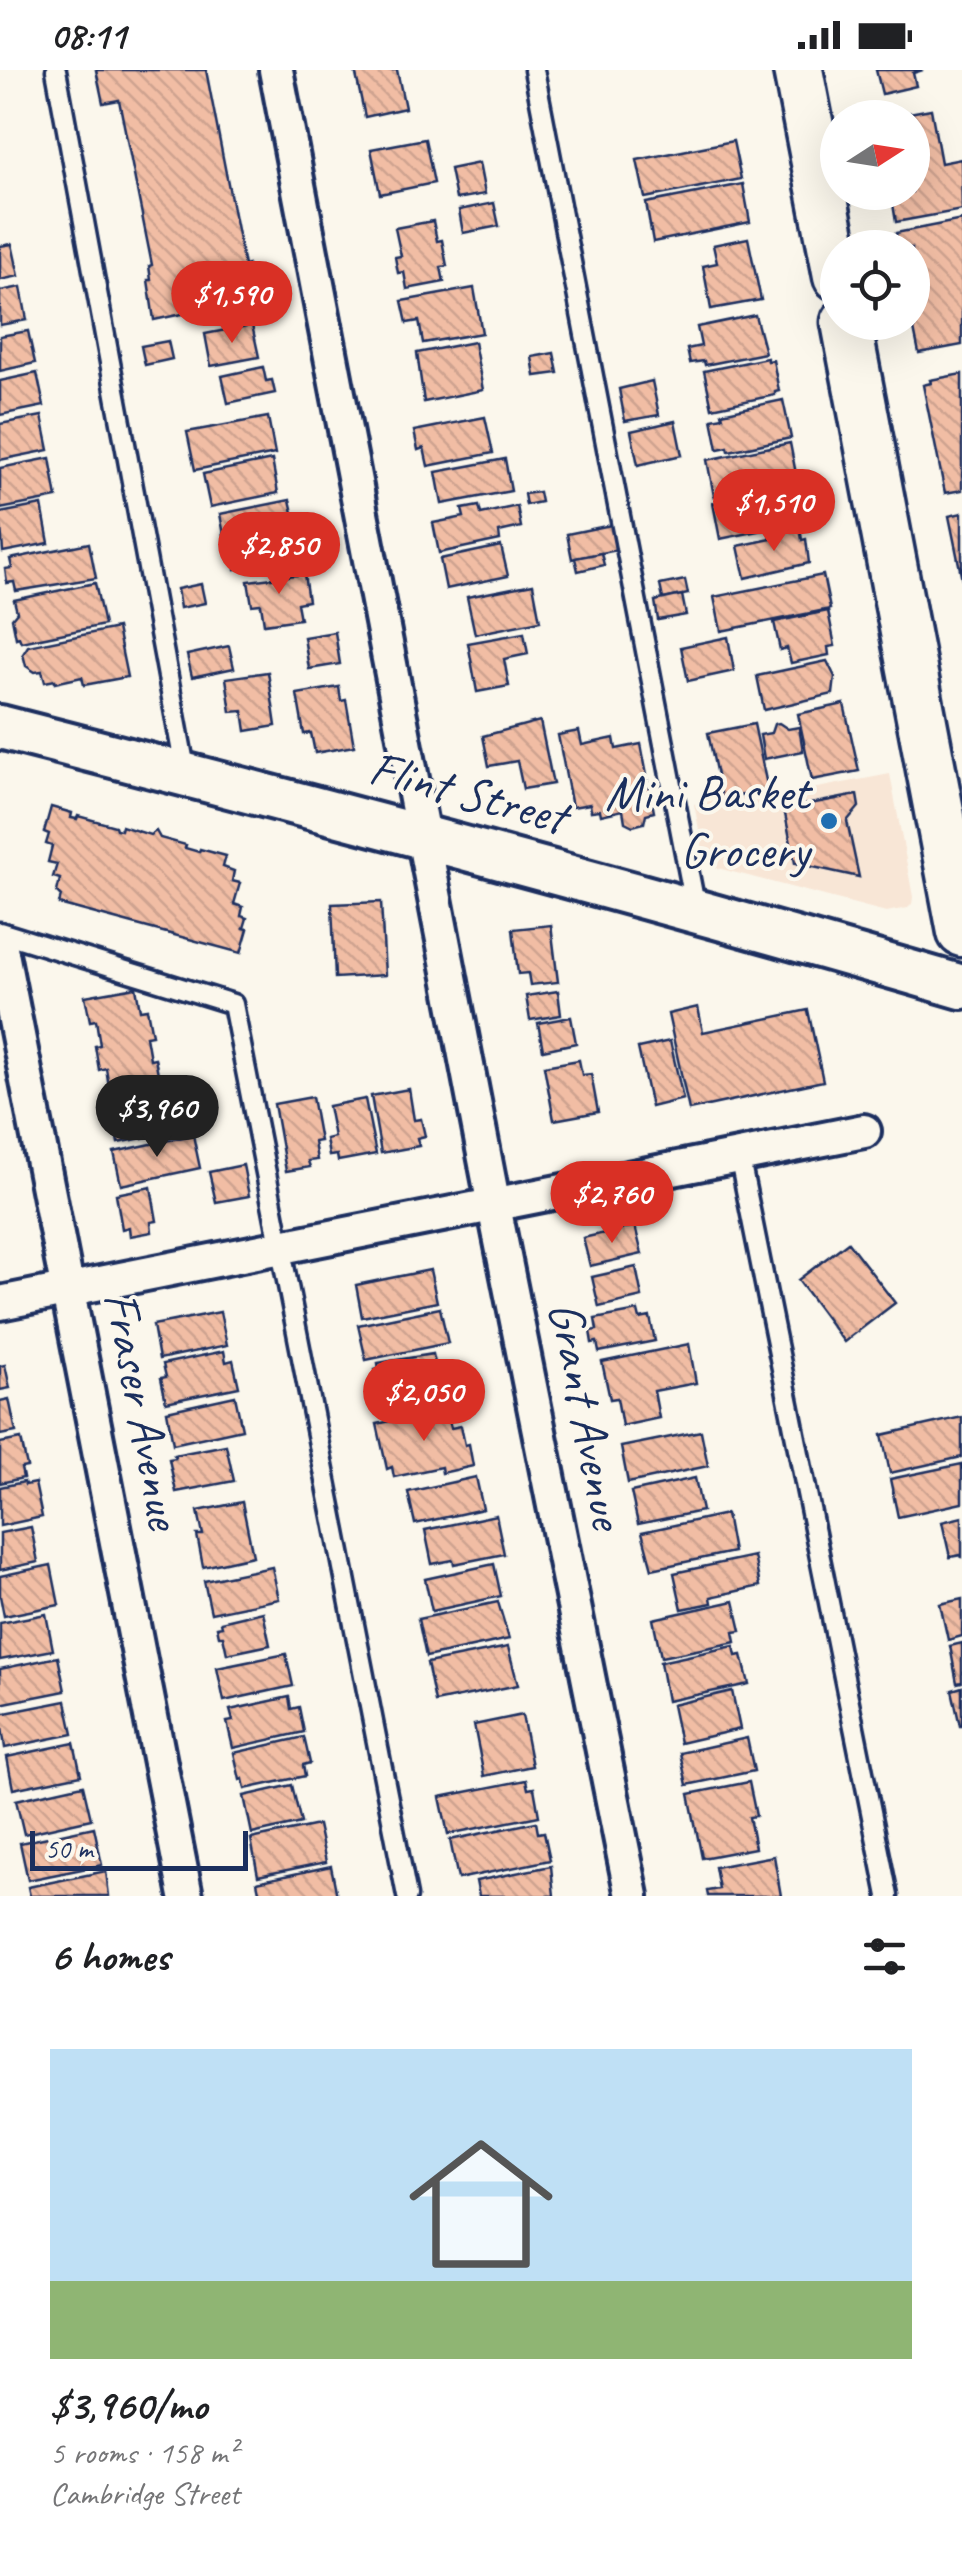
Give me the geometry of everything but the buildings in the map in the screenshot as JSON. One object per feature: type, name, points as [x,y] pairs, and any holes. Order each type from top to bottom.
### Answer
[{"type":"main road","points":[[798,70],[829,230]]},
{"type":"main road","points":[[849,340],[962,932]]},
{"type":"street","name":"Grant Avenue","points":[[276,70],[494,1206],[632,1896]]},
{"type":"street","name":"Flint Street","points":[[0,726],[424,836],[962,987]]},
{"type":"street","name":"Fraser Avenue","points":[[0,943],[186,1896]]},
{"type":"street","points":[[0,1304],[864,1131]]},
{"type":"lane","points":[[56,70],[186,774]]},
{"type":"lane","points":[[534,70],[696,910]]},
{"type":"lane","points":[[0,932],[234,1004],[408,1896]]},
{"type":"lane","points":[[739,1156],[888,1896]]},
{"type":"shaded area","points":[[890,774],[913,897],[908,908],[886,912],[706,865],[694,804],[768,790],[770,797]]},
{"type":"place","name":"Mini Basket Grocery","points":[[829,821]]}]
